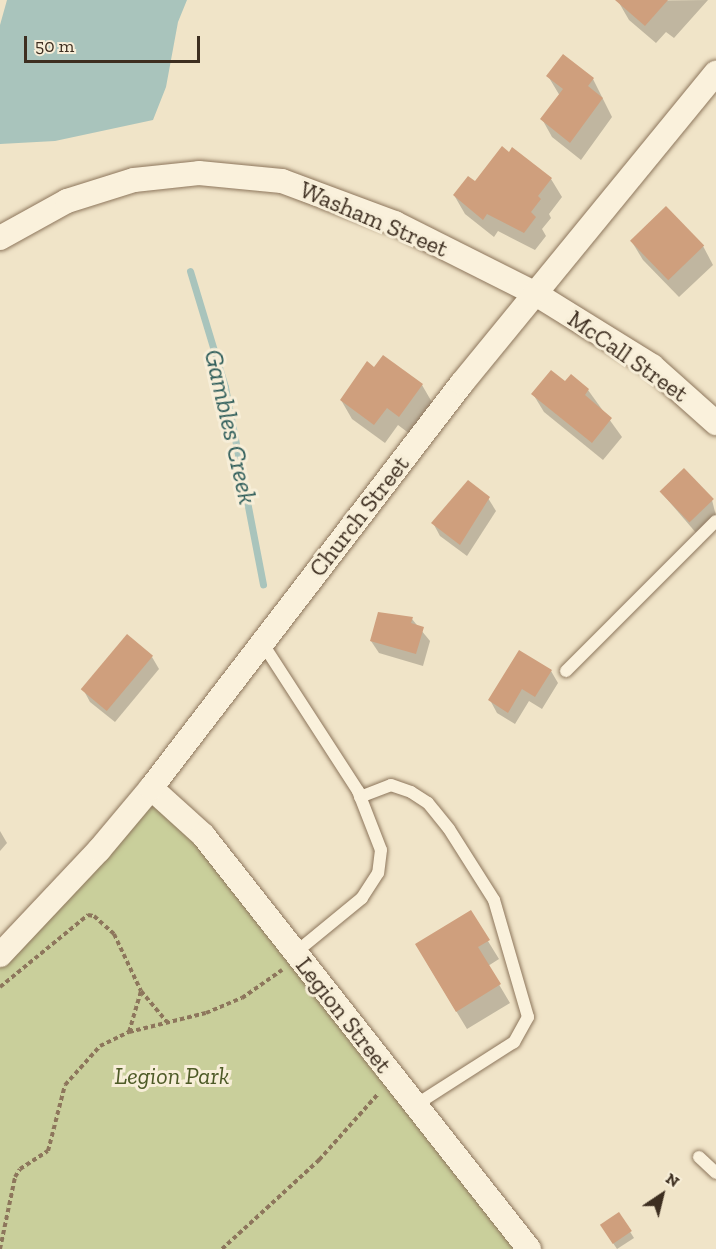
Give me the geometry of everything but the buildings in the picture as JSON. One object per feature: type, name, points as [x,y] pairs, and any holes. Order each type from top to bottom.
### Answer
[{"type":"street","name":"Church Street","points":[[0,955],[99,850],[151,788],[261,641],[536,294],[716,73]]},
{"type":"street","name":"Washam Street","points":[[0,238],[33,216],[100,189],[168,174],[238,174],[282,181],[347,202],[536,294]]},
{"type":"street","name":"McCall Street","points":[[536,294],[652,366],[716,423]]},
{"type":"street","name":"Legion Street","points":[[151,788],[203,835],[289,961],[392,1077],[529,1249]]},
{"type":"lane","points":[[566,670],[716,521]]},
{"type":"lane","points":[[261,641],[360,797],[381,850],[378,873],[362,898],[289,961]]},
{"type":"lane","points":[[360,797],[391,785],[411,792],[428,804],[449,829],[494,900],[528,1017],[514,1042],[414,1106]]},
{"type":"lane","points":[[699,1157],[716,1173]]},
{"type":"path","points":[[0,987],[88,915],[100,919],[114,934],[141,991],[167,1022]]},
{"type":"path","points":[[0,1249],[15,1177],[52,1145],[65,1085],[100,1047],[129,1032],[206,1013],[242,998],[289,961]]},
{"type":"path","points":[[129,1032],[141,991]]},
{"type":"path","points":[[222,1249],[319,1160],[392,1077]]},
{"type":"green space","name":"Legion Park","points":[[151,789],[529,1249],[0,1249],[0,959]]},
{"type":"water","points":[[7,0],[187,0],[178,22],[166,87],[153,120],[55,141],[0,144],[0,25]]},
{"type":"waterway","name":"Gambles Creek","points":[[190,271],[225,387],[263,584]]}]
